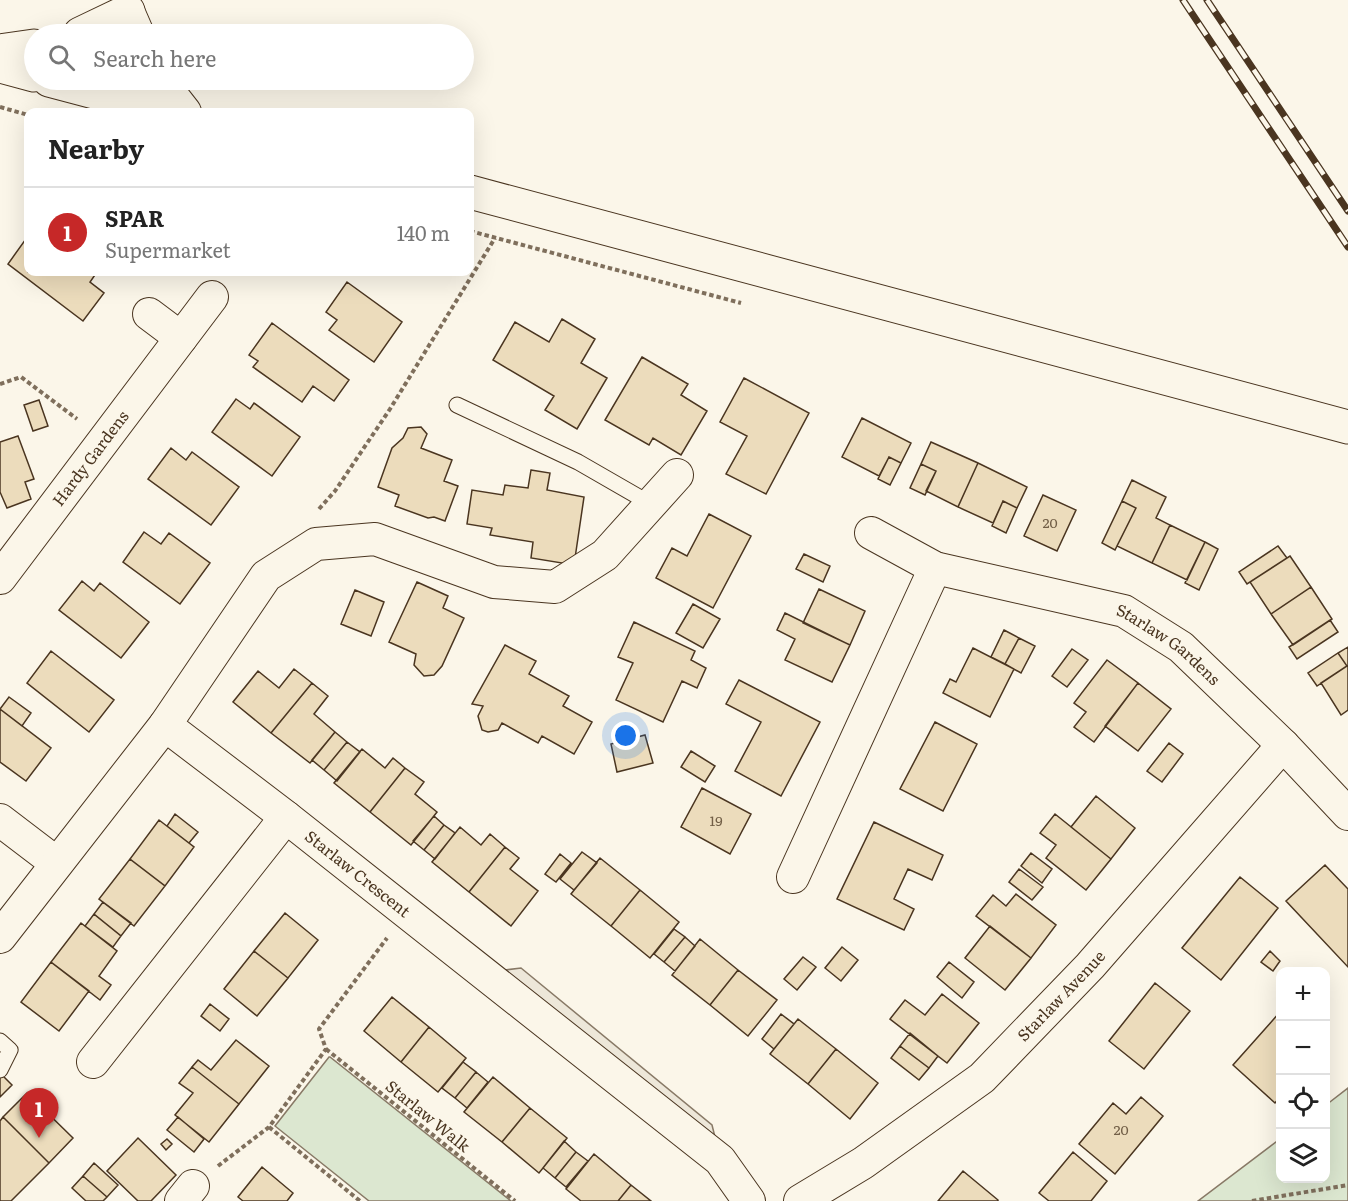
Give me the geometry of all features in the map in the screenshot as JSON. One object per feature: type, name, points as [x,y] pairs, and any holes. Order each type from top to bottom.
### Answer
[{"type":"main road","points":[[0,51],[24,47]]},
{"type":"main road","points":[[0,66],[24,72]]},
{"type":"main road","points":[[118,90],[161,108]]},
{"type":"main road","points":[[474,193],[1348,427]]},
{"type":"street","points":[[168,90],[182,108]]},
{"type":"street","name":"Hardy Gardens","points":[[0,578],[212,297]]},
{"type":"street","points":[[149,314],[181,338]]},
{"type":"street","points":[[0,937],[55,862],[165,725],[266,576],[316,544],[375,539],[494,582],[555,587],[604,555],[677,475]]},
{"type":"street","name":"Starlaw Gardens","points":[[871,533],[935,568],[1124,611],[1181,647],[1283,745],[1348,814]]},
{"type":"street","points":[[793,877],[935,568]]},
{"type":"street","name":"Starlaw Crescent","points":[[165,725],[286,817],[720,1160],[749,1201]]},
{"type":"street","name":"Starlaw Avenue","points":[[800,1201],[863,1163],[982,1078],[1090,966],[1283,745]]},
{"type":"street","points":[[93,1062],[286,817]]},
{"type":"street","points":[[0,820],[55,862]]},
{"type":"lane","points":[[457,405],[578,462],[651,504]]},
{"type":"lane","points":[[0,1041],[10,1050],[0,1070]]},
{"type":"path","points":[[0,107],[24,114]]},
{"type":"path","points":[[474,272],[495,238]]},
{"type":"path","points":[[313,516],[334,491],[390,409],[472,276]]},
{"type":"path","points":[[0,384],[21,377],[105,439]]},
{"type":"path","points":[[187,1193],[269,1127],[326,1049],[319,1029],[406,913]]},
{"type":"path","name":"Starlaw Walk","points":[[326,1049],[515,1201]]},
{"type":"path","points":[[269,1127],[360,1201]]},
{"type":"path","points":[[1252,1201],[1348,1185]]},
{"type":"green space","points":[[329,1057],[511,1201],[369,1201],[275,1126]]},
{"type":"green space","points":[[1348,1088],[1348,1201],[1198,1201],[1276,1142],[1276,1183],[1330,1183],[1330,1102]]},
{"type":"shaded area","points":[[521,968],[712,1125],[716,1141],[505,970]]},
{"type":"building","points":[[24,242],[24,276],[94,276],[90,282],[104,293],[83,321],[8,264]]},
{"type":"building","points":[[347,282],[402,322],[374,362],[329,330],[337,320],[326,312]]},
{"type":"building","points":[[562,319],[595,339],[581,363],[607,378],[577,429],[545,410],[554,396],[493,360],[515,322],[549,342]]},
{"type":"building","points":[[272,323],[349,380],[334,401],[313,386],[302,402],[253,367],[258,361],[249,355]]},
{"type":"building","points":[[642,357],[688,384],[681,395],[707,411],[681,455],[653,438],[649,445],[605,420]]},
{"type":"building","points":[[744,378],[809,413],[766,494],[726,474],[747,436],[720,422]]},
{"type":"building","points":[[236,399],[250,409],[254,403],[300,437],[272,476],[212,432]]},
{"type":"building","points":[[39,400],[48,426],[33,431],[24,405]]},
{"type":"building","points":[[862,418],[911,443],[901,463],[889,457],[879,476],[842,457]]},
{"type":"building","points":[[421,427],[427,434],[421,448],[452,460],[444,481],[458,486],[445,521],[434,517],[428,518],[395,506],[399,495],[378,487],[392,448],[403,438],[408,428]]},
{"type":"building","points":[[18,436],[34,479],[25,482],[31,499],[7,508],[0,492],[0,442]]},
{"type":"building","points":[[931,442],[978,463],[958,507],[926,491],[936,471],[921,464]]},
{"type":"building","points":[[171,448],[186,460],[192,452],[239,487],[211,525],[148,479]]},
{"type":"building","points":[[889,457],[901,463],[890,485],[878,479]]},
{"type":"building","points":[[978,463],[1027,487],[1017,508],[1003,501],[993,523],[958,507]]},
{"type":"building","points":[[921,464],[936,471],[925,495],[910,488]]},
{"type":"building","points":[[531,470],[550,473],[547,490],[584,497],[574,565],[531,558],[533,542],[490,535],[492,528],[467,524],[472,490],[503,495],[505,485],[528,488]]},
{"type":"building","points":[[1132,480],[1166,497],[1156,518],[1170,525],[1152,563],[1117,546],[1136,508],[1122,501]]},
{"type":"building","points":[[1043,495],[1076,510],[1057,551],[1024,536]]},
{"type":"building","points":[[1003,501],[1017,508],[1006,533],[992,526]]},
{"type":"building","points":[[1122,501],[1136,508],[1115,550],[1102,543]]},
{"type":"building","points":[[709,514],[751,536],[713,608],[656,578],[672,548],[687,556]]},
{"type":"building","points":[[1170,525],[1205,542],[1187,580],[1152,563]]},
{"type":"building","points":[[144,532],[161,544],[169,533],[210,563],[180,604],[123,562]]},
{"type":"building","points":[[1205,542],[1218,549],[1199,590],[1185,583]]},
{"type":"building","points":[[1278,546],[1287,558],[1247,584],[1239,572]]},
{"type":"building","points":[[804,554],[830,566],[823,582],[796,569]]},
{"type":"building","points":[[1290,556],[1311,587],[1271,614],[1250,582]]},
{"type":"building","points":[[82,581],[94,591],[100,583],[149,622],[121,658],[59,610]]},
{"type":"building","points":[[417,582],[448,596],[443,608],[464,618],[442,666],[434,675],[424,676],[414,665],[416,654],[389,642]]},
{"type":"building","points":[[1311,587],[1332,619],[1293,645],[1271,614]]},
{"type":"building","points":[[819,589],[865,611],[850,645],[803,623]]},
{"type":"building","points":[[355,590],[384,602],[371,636],[341,624]]},
{"type":"building","points":[[693,604],[720,619],[703,648],[676,633]]},
{"type":"building","points":[[785,613],[850,645],[832,682],[785,660],[795,639],[777,630]]},
{"type":"building","points":[[1330,620],[1338,632],[1297,659],[1289,647]]},
{"type":"building","points":[[634,622],[695,651],[691,660],[706,668],[697,688],[682,681],[663,722],[616,700],[633,663],[618,657]]},
{"type":"building","points":[[1004,630],[1019,638],[1005,664],[991,657]]},
{"type":"building","points":[[1019,638],[1035,646],[1021,673],[1005,664]]},
{"type":"building","points":[[505,645],[536,661],[529,674],[569,696],[563,706],[592,722],[574,754],[542,736],[538,743],[502,723],[498,730],[488,732],[482,730],[478,716],[483,706],[472,704]]},
{"type":"building","points":[[1348,647],[1348,710],[1341,715],[1321,683],[1347,666],[1338,653]]},
{"type":"building","points":[[973,648],[1014,669],[990,717],[943,693],[950,679],[956,682]]},
{"type":"building","points":[[1072,649],[1088,660],[1067,687],[1052,676]]},
{"type":"building","points":[[51,651],[114,700],[89,732],[27,683]]},
{"type":"building","points":[[1338,653],[1347,666],[1317,686],[1308,673]]},
{"type":"building","points":[[1107,660],[1138,683],[1094,742],[1074,727],[1086,712],[1074,703]]},
{"type":"building","points":[[294,669],[312,683],[271,733],[233,702],[258,671],[279,688]]},
{"type":"building","points":[[739,680],[820,722],[781,796],[735,771],[761,722],[726,704]]},
{"type":"building","points":[[312,683],[328,696],[314,714],[335,732],[310,763],[271,733]]},
{"type":"building","points":[[1138,683],[1171,709],[1138,751],[1105,726]]},
{"type":"building","points":[[9,697],[31,713],[22,726],[0,709]]},
{"type":"building","points":[[0,709],[51,748],[26,781],[0,762]]},
{"type":"building","points":[[935,722],[977,744],[943,811],[900,789]]},
{"type":"building","points":[[335,732],[347,742],[324,770],[312,760]]},
{"type":"building","points":[[645,735],[653,763],[617,772],[611,744]]},
{"type":"building","points":[[347,742],[360,752],[337,781],[324,770]]},
{"type":"building","points":[[1169,743],[1183,754],[1162,782],[1147,771]]},
{"type":"building","points":[[362,749],[385,768],[393,758],[405,768],[370,812],[334,783]]},
{"type":"building","points":[[691,751],[715,766],[705,782],[681,767]]},
{"type":"building","points":[[405,768],[424,782],[415,794],[437,812],[411,845],[370,812]]},
{"type":"building","points":[[702,788],[751,814],[730,854],[681,827]]},
{"type":"building","points":[[1096,796],[1135,828],[1111,859],[1071,827]]},
{"type":"building","points":[[175,814],[198,832],[189,843],[167,826]]},
{"type":"building","points":[[1055,814],[1111,859],[1086,890],[1046,858],[1056,845],[1040,833]]},
{"type":"building","points":[[434,816],[444,825],[424,850],[413,841]]},
{"type":"building","points":[[159,820],[194,847],[165,886],[130,859]]},
{"type":"building","points":[[874,822],[943,855],[932,880],[908,869],[894,899],[914,909],[904,930],[837,899]]},
{"type":"building","points":[[444,825],[455,833],[435,859],[424,850]]},
{"type":"building","points":[[460,827],[481,845],[490,834],[505,847],[469,892],[432,862]]},
{"type":"building","points":[[505,847],[519,858],[510,869],[538,891],[511,926],[469,892]]},
{"type":"building","points":[[582,852],[597,863],[574,890],[560,879]]},
{"type":"building","points":[[1031,853],[1052,869],[1042,883],[1021,866]]},
{"type":"building","points":[[560,854],[571,863],[556,882],[545,874]]},
{"type":"building","points":[[600,858],[640,890],[611,926],[571,894]]},
{"type":"building","points":[[130,859],[165,886],[134,926],[99,899]]},
{"type":"building","points":[[1325,865],[1348,889],[1348,967],[1286,901]]},
{"type":"building","points":[[1019,869],[1043,887],[1032,900],[1009,882]]},
{"type":"building","points":[[1240,877],[1278,908],[1221,980],[1182,948]]},
{"type":"building","points":[[640,890],[679,922],[650,958],[611,926]]},
{"type":"building","points":[[1016,894],[1056,925],[1031,958],[976,916],[993,895],[1006,906]]},
{"type":"building","points":[[103,902],[131,923],[121,936],[94,914]]},
{"type":"building","points":[[285,913],[318,940],[288,978],[254,951]]},
{"type":"building","points":[[94,914],[121,936],[113,947],[85,926]]},
{"type":"building","points":[[81,923],[117,951],[99,976],[111,985],[100,1000],[51,962]]},
{"type":"building","points":[[990,926],[1031,958],[1005,990],[965,958]]},
{"type":"building","points":[[674,929],[685,937],[664,962],[654,954]]},
{"type":"building","points":[[685,937],[695,946],[675,971],[664,962]]},
{"type":"building","points":[[700,939],[738,970],[710,1005],[672,975]]},
{"type":"building","points":[[842,947],[858,960],[841,981],[825,968]]},
{"type":"building","points":[[254,951],[288,978],[257,1016],[224,989]]},
{"type":"building","points":[[1270,951],[1280,961],[1273,971],[1261,962]]},
{"type":"building","points":[[803,957],[816,967],[797,990],[784,979]]},
{"type":"building","points":[[51,962],[89,991],[59,1031],[21,1002]]},
{"type":"building","points":[[949,962],[974,982],[962,998],[937,977]]},
{"type":"building","points":[[738,970],[777,1000],[748,1036],[710,1005]]},
{"type":"building","points":[[1155,983],[1190,1011],[1144,1069],[1109,1041]]},
{"type":"building","points":[[942,994],[979,1023],[947,1063],[890,1019],[905,1000],[925,1015]]},
{"type":"building","points":[[392,997],[429,1027],[401,1062],[364,1031]]},
{"type":"building","points":[[210,1004],[229,1019],[220,1031],[201,1016]]},
{"type":"building","points":[[781,1014],[794,1024],[774,1049],[762,1039]]},
{"type":"building","points":[[1276,1017],[1275,1103],[1233,1065]]},
{"type":"building","points":[[798,1019],[836,1049],[808,1084],[770,1054]]},
{"type":"building","points":[[429,1027],[466,1058],[438,1092],[401,1062]]},
{"type":"building","points":[[910,1033],[938,1056],[929,1068],[900,1046]]},
{"type":"building","points":[[236,1040],[269,1066],[239,1104],[192,1067],[198,1060],[211,1070]]},
{"type":"building","points":[[900,1046],[929,1068],[919,1080],[891,1058]]},
{"type":"building","points":[[836,1049],[878,1083],[850,1119],[808,1084]]},
{"type":"building","points":[[463,1062],[476,1072],[455,1098],[442,1088]]},
{"type":"building","points":[[192,1067],[239,1104],[209,1142],[175,1115],[193,1093],[179,1083]]},
{"type":"building","points":[[476,1072],[488,1082],[467,1108],[455,1098]]},
{"type":"building","points":[[0,1073],[12,1085],[0,1097]]},
{"type":"building","points":[[493,1077],[530,1108],[502,1142],[464,1112]]},
{"type":"building","points":[[27,1093],[73,1138],[49,1163],[3,1117]]},
{"type":"building","points":[[1141,1097],[1163,1116],[1115,1174],[1079,1144],[1113,1103],[1126,1114]]},
{"type":"building","points":[[530,1108],[567,1138],[539,1173],[502,1142]]},
{"type":"building","points":[[3,1117],[49,1163],[11,1201],[0,1201],[0,1121]]},
{"type":"building","points":[[178,1117],[204,1139],[194,1152],[167,1130]]},
{"type":"building","points":[[138,1138],[176,1175],[151,1201],[138,1201],[107,1171]]},
{"type":"building","points":[[167,1139],[172,1144],[166,1150],[161,1144]]},
{"type":"building","points":[[564,1141],[576,1152],[555,1178],[543,1168]]},
{"type":"building","points":[[576,1152],[588,1161],[566,1187],[555,1178]]},
{"type":"building","points":[[1073,1152],[1107,1181],[1091,1201],[1049,1201],[1039,1193]]},
{"type":"building","points":[[594,1154],[631,1185],[618,1201],[581,1201],[566,1189]]},
{"type":"building","points":[[94,1163],[118,1185],[107,1197],[83,1176]]},
{"type":"building","points":[[262,1167],[293,1193],[287,1201],[243,1201],[238,1197]]},
{"type":"building","points":[[963,1171],[998,1200],[998,1201],[938,1201]]},
{"type":"building","points":[[83,1176],[107,1197],[103,1201],[86,1201],[72,1188]]},
{"type":"building","points":[[631,1185],[651,1201],[618,1201]]},
{"type":"railway","points":[[1183,0],[1348,247]]},
{"type":"railway","points":[[1207,0],[1348,211]]},
{"type":"place","name":"SPAR","points":[[39,1138]]}]
